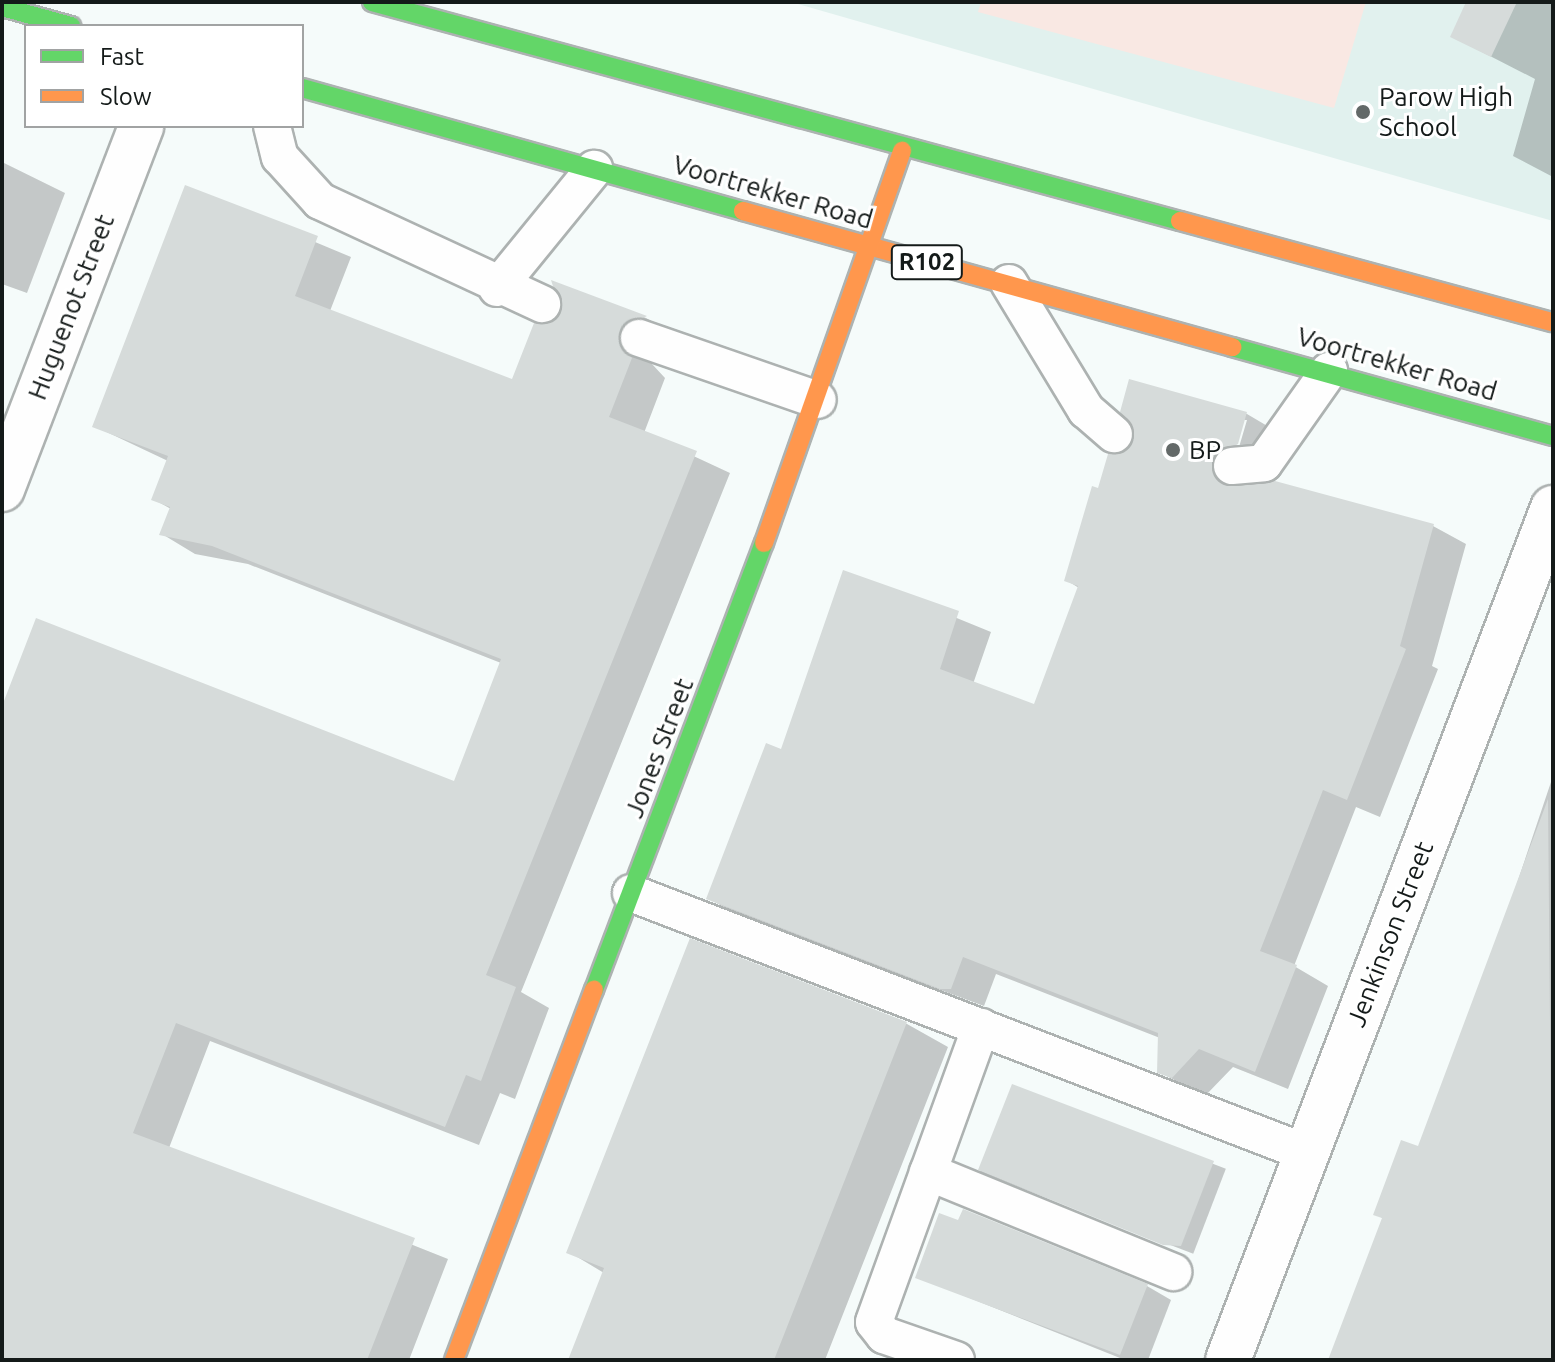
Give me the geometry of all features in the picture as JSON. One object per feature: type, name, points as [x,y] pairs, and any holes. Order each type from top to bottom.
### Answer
[{"type":"main road","points":[[372,2],[902,151],[1553,322]]},
{"type":"main road","points":[[2,7],[64,24]]},
{"type":"main road","name":"Voortrekker Road","points":[[304,89],[872,248],[1329,371],[1553,436]]},
{"type":"main road","name":"Jones Street","points":[[454,1360],[818,400],[872,248],[902,151]]},
{"type":"street","name":"Huguenot Street","points":[[2,489],[140,128]]},
{"type":"street","name":"Jenkinson Street","points":[[1228,1360],[1553,508]]},
{"type":"lane","points":[[273,128],[280,157],[320,201],[497,288],[542,304]]},
{"type":"lane","points":[[497,288],[594,169]]},
{"type":"lane","points":[[1009,283],[1086,410],[1114,434]]},
{"type":"lane","points":[[639,338],[818,400]]},
{"type":"lane","points":[[1232,466],[1264,463],[1329,371]]},
{"type":"lane","points":[[631,893],[1307,1153]]},
{"type":"lane","points":[[956,1360],[884,1335],[874,1322],[981,1027]]},
{"type":"lane","points":[[928,1172],[1173,1272]]},
{"type":"shaded area","name":"Parow High School","points":[[791,2],[1553,2],[1553,221]]},
{"type":"shaded area","points":[[981,2],[1366,2],[1334,108],[978,12]]},
{"type":"building","points":[[1466,2],[1517,2],[1491,57],[1450,37]]},
{"type":"building","points":[[185,185],[318,236],[295,296],[512,379],[534,323],[553,322],[561,312],[551,280],[647,316],[620,330],[619,343],[632,358],[609,417],[697,451],[486,975],[516,987],[481,1081],[466,1075],[445,1127],[176,1023],[133,1133],[415,1238],[367,1360],[2,1360],[2,706],[36,618],[454,781],[501,659],[212,546],[159,535],[170,507],[151,500],[168,456],[92,427]]},
{"type":"building","points":[[1129,379],[1247,412],[1238,444],[1213,458],[1223,485],[1275,481],[1434,524],[1400,646],[1406,649],[1347,800],[1323,790],[1260,951],[1297,965],[1255,1072],[1199,1049],[1172,1078],[1157,1073],[1158,1033],[963,957],[951,989],[940,989],[706,899],[766,743],[781,749],[843,570],[959,611],[940,669],[1034,704],[1078,586],[1064,581],[1092,486],[1098,488],[1108,454],[1122,453],[1134,439],[1120,412]]},
{"type":"building","points":[[1548,799],[1553,1360],[1328,1360],[1382,1218],[1373,1215],[1401,1140],[1418,1146]]},
{"type":"building","points":[[690,938],[907,1022],[774,1360],[568,1360],[604,1268],[566,1253]]},
{"type":"building","points":[[1012,1084],[1214,1161],[1181,1246],[1163,1245],[978,1170]]},
{"type":"building","points":[[963,1209],[1148,1284],[1120,1355],[915,1278],[939,1213],[958,1220]]},
{"type":"traffic: fast","points":[[372,2],[1180,221]]},
{"type":"traffic: fast","points":[[2,7],[64,24]]},
{"type":"traffic: fast","points":[[304,89],[743,211]]},
{"type":"traffic: fast","points":[[1232,347],[1553,436]]},
{"type":"traffic: fast","points":[[594,990],[764,543]]},
{"type":"traffic: slow","points":[[764,543],[902,151]]},
{"type":"traffic: slow","points":[[743,211],[1232,347]]},
{"type":"traffic: slow","points":[[1180,221],[1553,322]]},
{"type":"traffic: slow","points":[[454,1360],[594,990]]},
{"type":"place","name":"Parow High School","points":[[1363,112]]},
{"type":"place","name":"BP","points":[[1173,450]]}]
